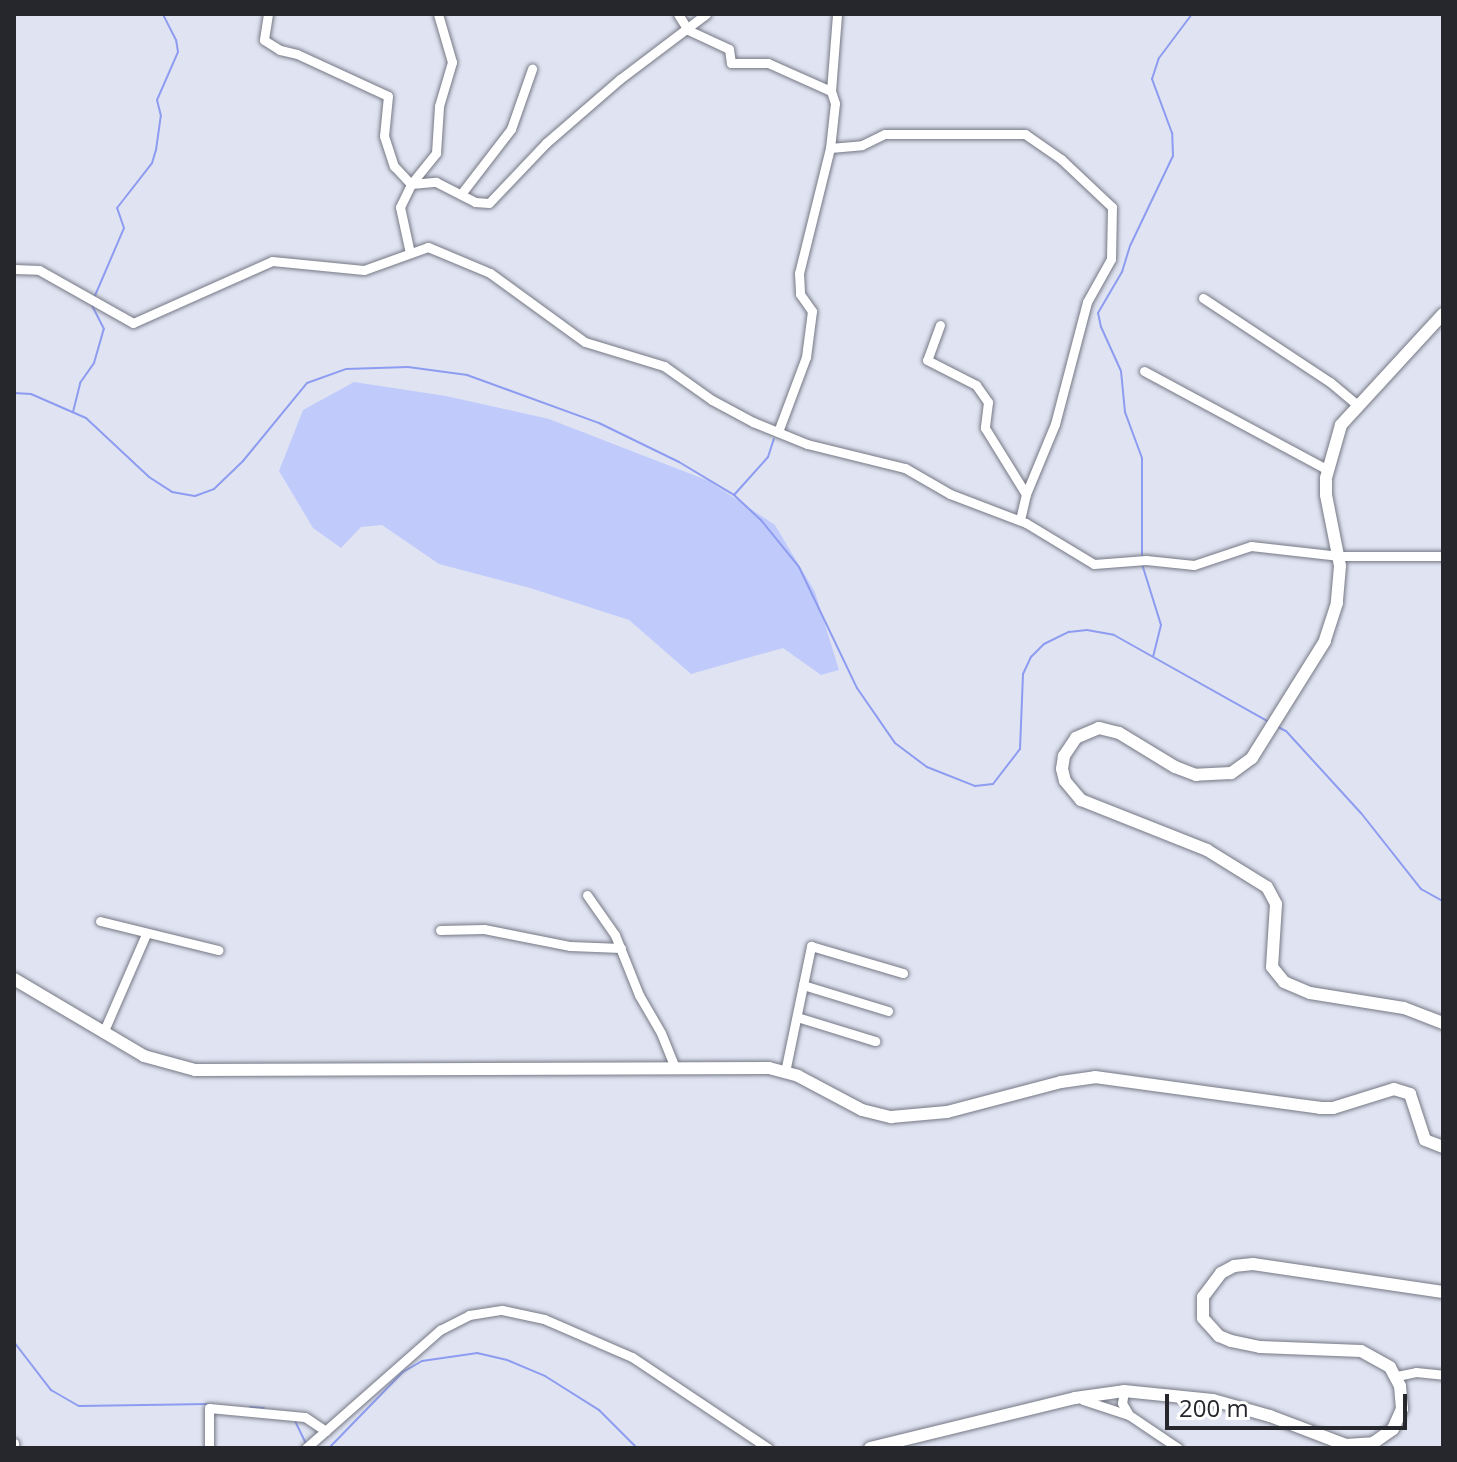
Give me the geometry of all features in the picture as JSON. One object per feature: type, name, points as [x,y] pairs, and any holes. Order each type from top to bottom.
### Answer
[{"type":"street","points":[[268,14],[264,40],[388,96],[384,136],[394,166],[411,184]]},
{"type":"street","points":[[410,253],[400,207],[411,184],[436,153],[439,106],[452,62],[438,14]]},
{"type":"street","points":[[678,14],[688,30],[729,49],[731,63],[768,63],[831,91]]},
{"type":"street","points":[[411,184],[436,182],[475,202],[489,203],[518,170],[567,125],[620,79],[706,14]]},
{"type":"street","points":[[778,432],[806,357],[812,311],[800,294],[799,273],[830,148],[835,103],[831,91],[837,14]]},
{"type":"street","points":[[461,194],[511,129],[532,69]]},
{"type":"street","points":[[830,148],[862,145],[885,134],[1025,134],[1061,159],[1112,207],[1111,259],[1087,302],[1055,424],[1026,494],[1020,520]]},
{"type":"street","points":[[14,269],[39,270],[133,323],[272,261],[364,270],[428,247],[490,273],[585,342],[664,366],[730,411],[807,444],[905,468],[950,494],[1020,520],[1094,564],[1146,560],[1194,565],[1251,546],[1339,556],[1443,556]]},
{"type":"street","points":[[1203,298],[1330,382],[1357,405]]},
{"type":"street","points":[[1443,314],[1341,425],[1328,470],[1326,495],[1339,556],[1340,585],[1325,641],[1265,740],[1242,766],[1220,776],[1208,776],[1187,773],[1119,733],[1099,728],[1076,738],[1064,756],[1062,769],[1065,781],[1081,800],[1207,850],[1267,887],[1276,904],[1272,967],[1284,982],[1310,993],[1404,1008],[1443,1023]]},
{"type":"street","points":[[940,325],[927,360],[976,385],[988,402],[985,428],[1026,494]]},
{"type":"street","points":[[1144,371],[1328,470]]},
{"type":"street","points":[[587,895],[621,948],[639,995],[661,1033],[675,1068]]},
{"type":"street","points":[[100,921],[218,950]]},
{"type":"street","points":[[440,930],[484,929],[570,946],[621,948]]},
{"type":"street","points":[[103,1033],[146,934]]},
{"type":"street","points":[[785,1072],[809,949],[815,945],[903,973]]},
{"type":"street","points":[[14,979],[144,1056],[195,1070],[753,1068],[785,1072],[862,1110],[891,1117],[947,1112],[1061,1082],[1095,1077],[1320,1108],[1333,1108],[1382,1091],[1403,1089],[1415,1102],[1425,1140],[1443,1147]]},
{"type":"street","points":[[803,985],[888,1011]]},
{"type":"street","points":[[797,1017],[875,1041]]},
{"type":"street","points":[[870,1448],[1075,1398],[1124,1391],[1213,1400],[1270,1416],[1330,1440],[1359,1445],[1384,1438],[1399,1420],[1402,1397],[1397,1376],[1381,1360],[1361,1351],[1260,1347],[1231,1341],[1219,1336],[1203,1318],[1203,1297],[1221,1273],[1234,1266],[1253,1264],[1443,1292]]},
{"type":"street","points":[[306,1448],[440,1330],[469,1315],[502,1310],[544,1319],[632,1357],[768,1448]]},
{"type":"street","points":[[1397,1376],[1416,1372],[1443,1375]]},
{"type":"street","points":[[1124,1391],[1122,1403],[1129,1415]]},
{"type":"street","points":[[1075,1398],[1129,1415],[1178,1448]]},
{"type":"street","points":[[209,1448],[209,1408],[305,1417],[326,1431]]},
{"type":"shaded area","points":[[354,382],[446,396],[549,419],[709,481],[775,525],[815,592],[839,670],[821,675],[783,648],[691,674],[629,620],[530,588],[439,564],[382,525],[361,527],[341,548],[313,528],[279,471],[303,410]]},
{"type":"waterway","points":[[94,298],[124,228],[117,208],[152,163],[156,150],[161,116],[157,100],[178,52],[176,40],[163,14]]},
{"type":"waterway","points":[[1142,558],[1142,458],[1125,412],[1121,371],[1098,313],[1122,272],[1130,246],[1173,156],[1172,133],[1152,79],[1159,58],[1192,14]]},
{"type":"waterway","points":[[73,412],[80,383],[94,363],[104,329],[92,305]]},
{"type":"waterway","points":[[14,393],[31,394],[86,418],[149,477],[172,492],[195,496],[214,489],[243,461],[307,383],[346,369],[408,367],[467,375],[599,423],[679,462],[734,495],[761,520],[799,567],[857,688],[895,743],[927,767],[975,786],[993,784],[1020,749],[1023,674],[1031,657],[1044,644],[1069,632],[1087,630],[1114,635],[1267,721]]},
{"type":"waterway","points":[[734,495],[768,457],[774,439]]},
{"type":"waterway","points":[[1142,564],[1161,625],[1153,656]]},
{"type":"waterway","points":[[1276,726],[1286,731],[1361,813],[1421,889],[1443,901]]},
{"type":"waterway","points":[[14,1342],[51,1390],[79,1406],[208,1404]]},
{"type":"waterway","points":[[329,1448],[403,1372],[422,1361],[477,1353],[507,1360],[545,1376],[599,1410],[637,1448]]},
{"type":"waterway","points":[[250,1407],[264,1408]]},
{"type":"waterway","points":[[295,1421],[306,1444]]}]
